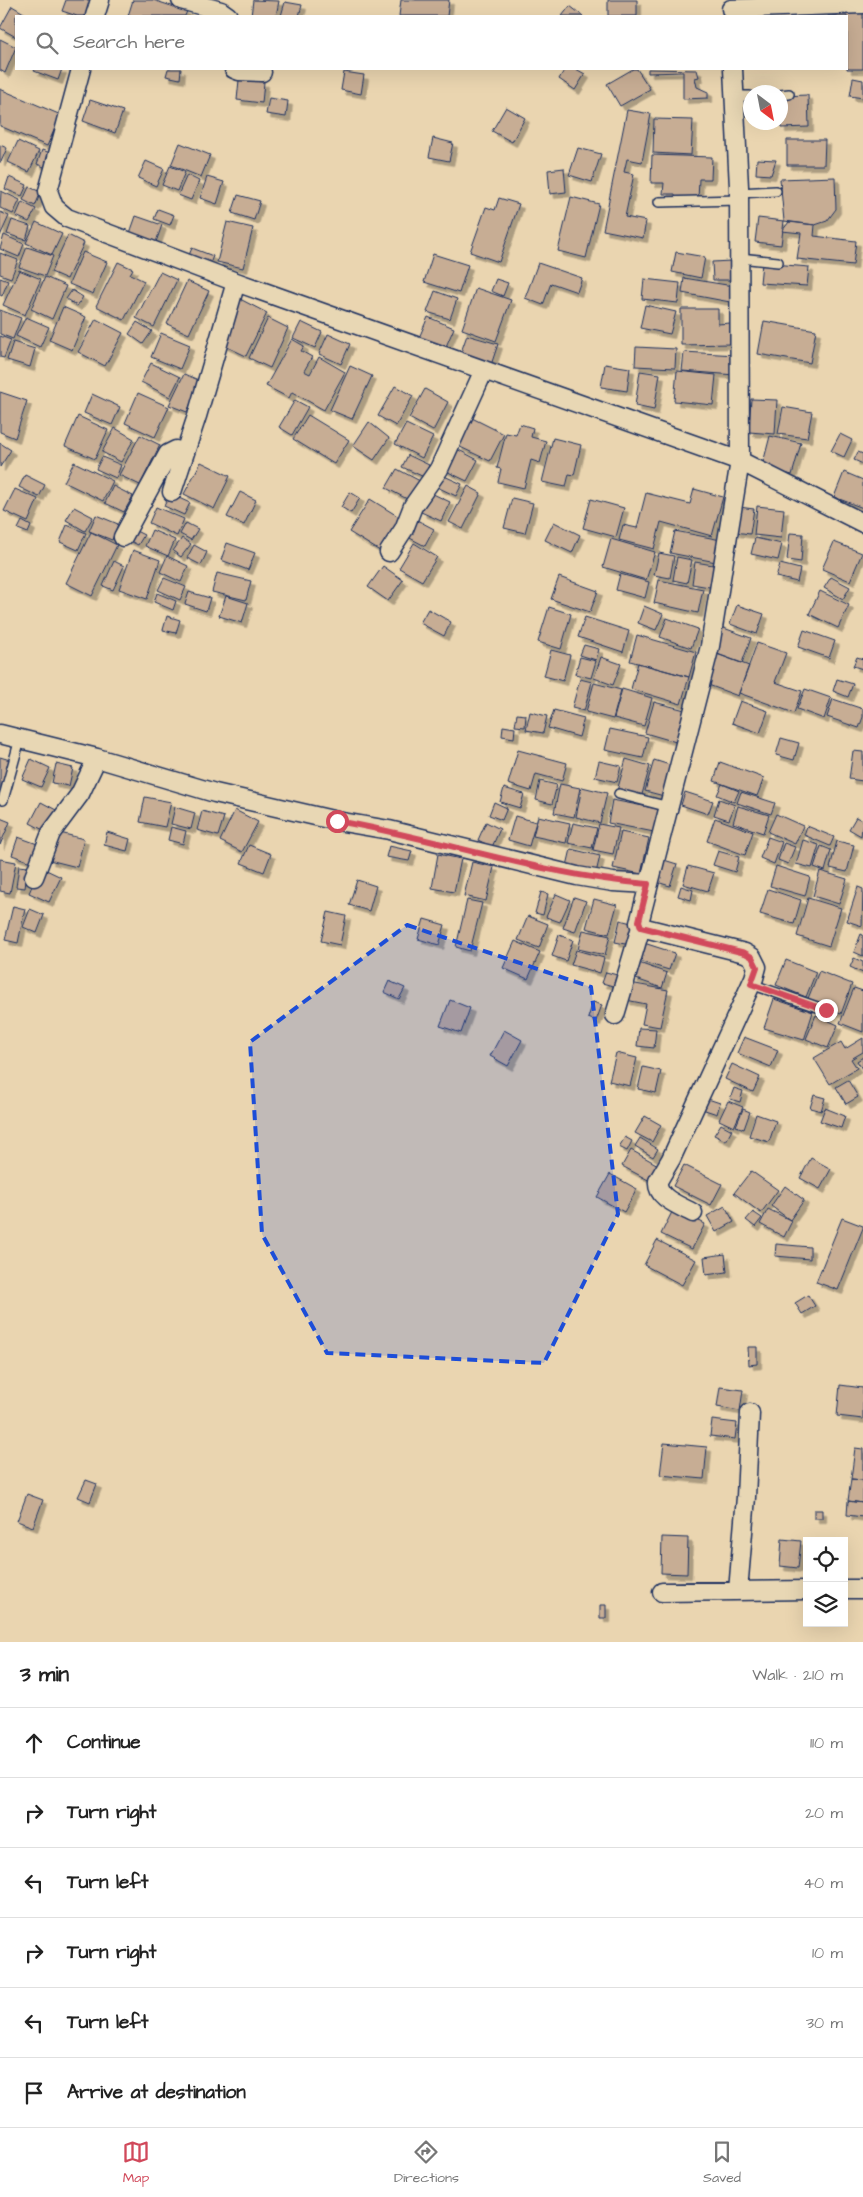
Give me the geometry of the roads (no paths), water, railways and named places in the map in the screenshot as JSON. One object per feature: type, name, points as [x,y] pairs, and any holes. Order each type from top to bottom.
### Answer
[{"type":"street","points":[[95,15],[100,0]]},
{"type":"street","points":[[181,0],[221,11],[227,15]]},
{"type":"street","points":[[730,9],[863,4]]},
{"type":"street","points":[[81,70],[48,191],[54,207],[67,218],[236,282],[740,461],[863,523]]},
{"type":"street","points":[[236,70],[262,72]]},
{"type":"street","points":[[615,1015],[641,927],[639,921],[648,884],[710,646],[740,461],[739,197],[743,96],[734,70]]},
{"type":"street","points":[[172,492],[236,282]]},
{"type":"street","points":[[389,552],[404,529],[413,506],[439,469],[484,370]]},
{"type":"street","points":[[124,537],[168,454],[176,450],[184,454]]},
{"type":"street","points":[[0,734],[97,758],[215,793],[337,821],[389,830],[577,876],[613,882],[648,884]]},
{"type":"street","points":[[34,877],[51,833],[80,794],[97,758]]},
{"type":"street","points":[[641,927],[752,957],[757,967],[671,1159],[658,1181],[657,1188],[660,1194],[693,1213]]},
{"type":"street","points":[[738,1591],[750,1413]]},
{"type":"street","points":[[848,1589],[863,1589]]},
{"type":"street","points":[[662,1592],[803,1590]]},
{"type":"lane","points":[[659,202],[739,197],[776,191]]},
{"type":"lane","points":[[740,258],[778,262]]},
{"type":"lane","points":[[3,800],[20,739]]},
{"type":"lane","points":[[619,794],[669,807]]},
{"type":"lane","points":[[751,984],[826,1010]]}]
